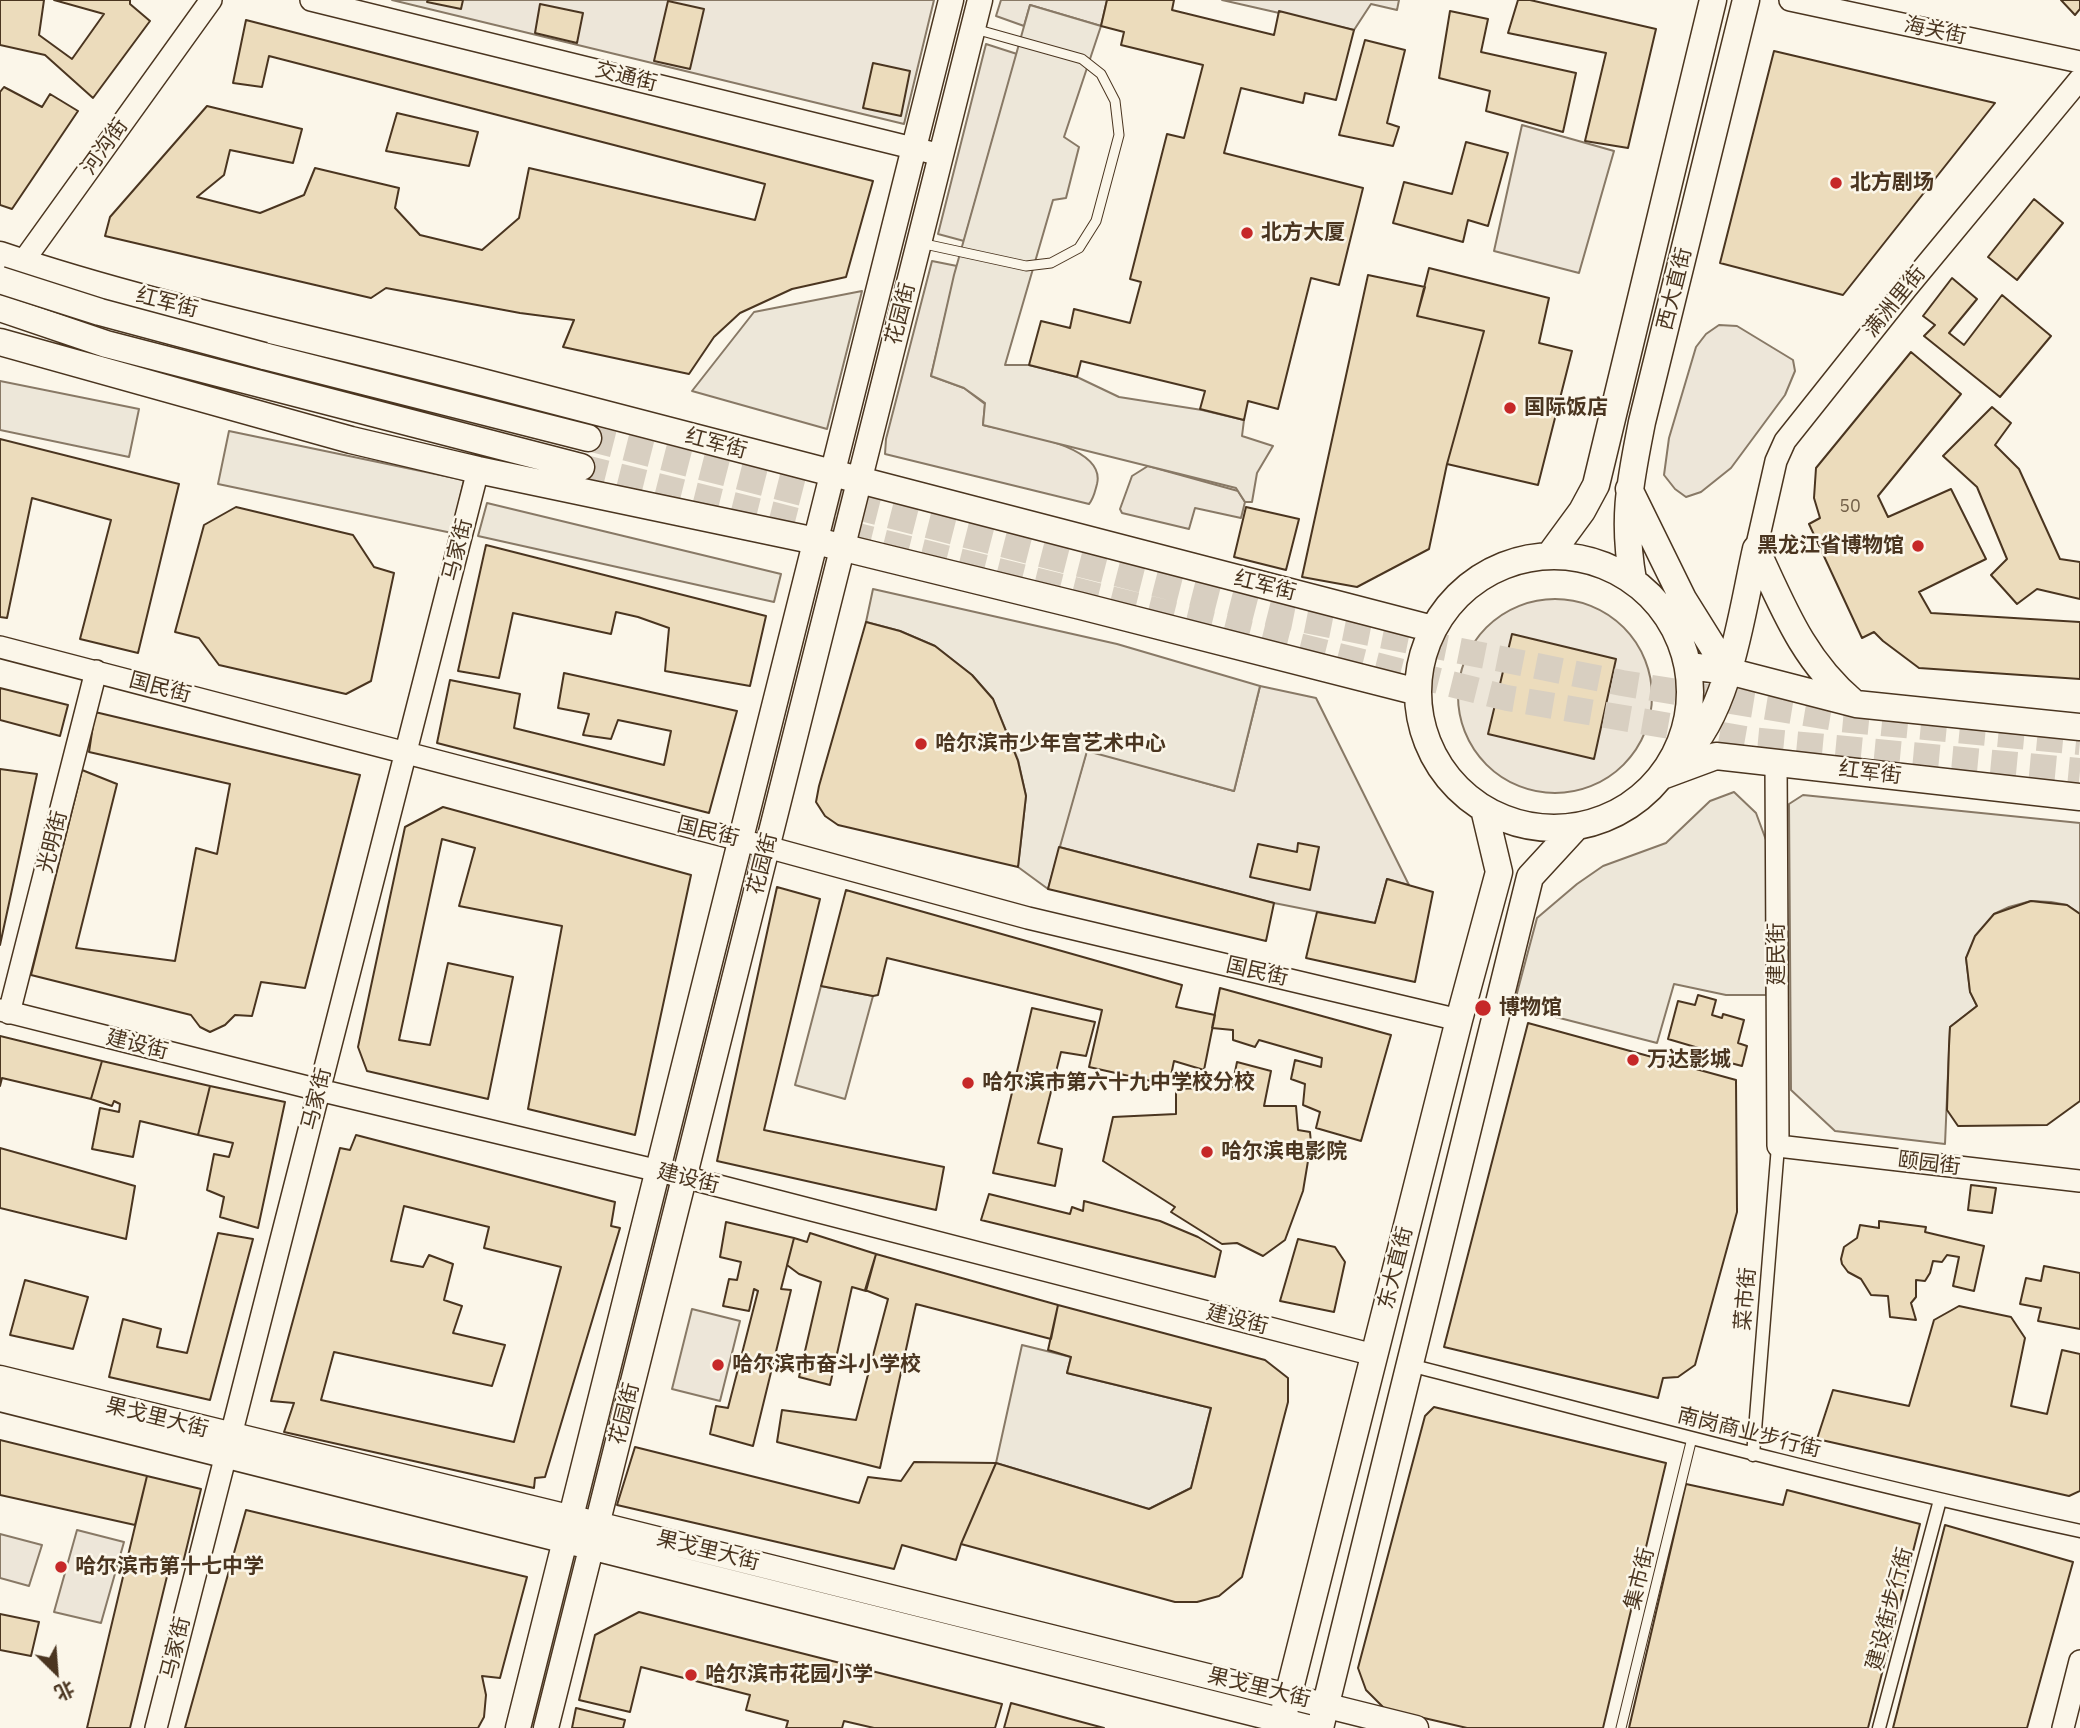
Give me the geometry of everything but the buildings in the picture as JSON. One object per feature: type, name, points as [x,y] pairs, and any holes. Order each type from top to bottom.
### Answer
[{"type":"main road","name":"花园街","points":[[518,1728],[951,0]]},
{"type":"main road","name":"花园街","points":[[546,1728],[980,0]]},
{"type":"main road","name":"西大直街","points":[[1549,556],[1596,485],[1713,0]]},
{"type":"main road","name":"西大直街","points":[[1633,580],[1627,536],[1629,489],[1642,422],[1746,0]]},
{"type":"main road","name":"红军街","points":[[11,258],[88,283],[479,381],[832,475],[1433,629]]},
{"type":"main road","name":"红军街","points":[[0,279],[100,312],[588,438]]},
{"type":"main road","points":[[0,308],[106,344],[581,467]]},
{"type":"main road","points":[[0,342],[351,440],[478,470],[816,541],[1418,692]]},
{"type":"main road","points":[[313,398],[351,440]]},
{"type":"main road","points":[[1629,489],[1684,599],[1728,671]]},
{"type":"main road","points":[[1662,776],[1673,760],[1687,724],[1691,695],[1689,666],[1678,633],[1669,618],[1659,604],[1633,580],[1614,569],[1571,556],[1525,559],[1502,566],[1481,577],[1454,600],[1433,629],[1420,667],[1418,692],[1422,727],[1439,766],[1466,797],[1508,821],[1535,827],[1576,827],[1601,820],[1638,800],[1688,752],[1707,725],[1728,671],[1756,549]]},
{"type":"main road","points":[[1756,549],[1797,636],[1836,688],[1856,704]]},
{"type":"main road","points":[[1689,666],[1728,671],[1856,704],[2080,727]]},
{"type":"main road","name":"红军街","points":[[1662,776],[1716,756],[2080,797]]},
{"type":"main road","name":"东大直街","points":[[1284,1715],[1459,1020],[1499,872],[1484,809]]},
{"type":"main road","name":"东大直街","points":[[1323,1716],[1530,877],[1576,827]]},
{"type":"main road","name":"果戈里大街","points":[[0,1378],[228,1446]]},
{"type":"main road","name":"果戈里大街","points":[[0,1399],[228,1446],[594,1535],[1284,1715],[1311,1728]]},
{"type":"main road","name":"果戈里大街","points":[[1284,1715],[1323,1716],[1416,1728]]},
{"type":"street","name":"河沟街","points":[[0,293],[11,258],[211,0]]},
{"type":"street","name":"交通街","points":[[311,0],[941,155]]},
{"type":"street","name":"海关街","points":[[1790,0],[2080,62]]},
{"type":"street","name":"满洲里街","points":[[1756,549],[1776,461],[1786,441],[1906,289],[2080,79]]},
{"type":"street","name":"马家街","points":[[156,1728],[478,470]]},
{"type":"street","name":"国民街","points":[[0,647],[767,847],[1028,918],[1459,1020]]},
{"type":"street","name":"光明街","points":[[5,1012],[96,671]]},
{"type":"street","name":"建民街","points":[[1776,762],[1778,1146]]},
{"type":"street","name":"建设街","points":[[5,1012],[684,1177],[1374,1355]]},
{"type":"street","name":"颐园街","points":[[1778,1146],[2080,1181]]},
{"type":"street","name":"菜市街","points":[[1753,1455],[1778,1146]]},
{"type":"street","name":"南岗商业步行街","points":[[1410,1365],[1753,1455],[2080,1531]]},
{"type":"street","name":"建设街步行街","points":[[1879,1728],[1940,1500]]},
{"type":"street","points":[[2063,1728],[2080,1661]]},
{"type":"lane","points":[[919,243],[1026,266],[1051,263],[1079,248],[1096,221],[1119,135],[1115,101],[1101,74],[1082,59],[973,28]]},
{"type":"lane","name":"集市街","points":[[1621,1728],[1692,1438]]},
{"type":"shaded area","points":[[392,0],[934,0],[904,124]]},
{"type":"shaded area","points":[[1001,0],[1107,0],[1101,26],[1030,5],[1024,26],[996,16]]},
{"type":"shaded area","points":[[1222,0],[1399,0],[1397,10],[1371,4],[1354,30]]},
{"type":"shaded area","points":[[1030,5],[1101,26],[1064,137],[1079,147],[1066,198],[1053,200],[1005,365],[1029,365],[1077,377],[1119,397],[1202,410],[1244,420],[1242,436],[1273,446],[1257,473],[1252,502],[1245,502],[1236,488],[983,425],[985,403],[964,388],[931,376],[954,275]]},
{"type":"shaded area","points":[[986,44],[1017,54],[964,241],[938,234]]},
{"type":"shaded area","points":[[1522,125],[1614,151],[1579,273],[1494,251]]},
{"type":"shaded area","points":[[932,261],[957,266],[931,376],[964,388],[985,404],[983,425],[1054,442],[1087,459],[1096,470],[1097,484],[1089,504],[885,454],[886,439]]},
{"type":"shaded area","points":[[862,291],[827,429],[692,391],[754,312]]},
{"type":"shaded area","points":[[1719,325],[1737,326],[1793,360],[1795,371],[1785,395],[1731,468],[1701,492],[1686,497],[1675,489],[1664,475],[1669,438],[1696,347],[1706,334]]},
{"type":"shaded area","points":[[0,381],[139,409],[129,457],[0,430]]},
{"type":"shaded area","points":[[229,431],[464,480],[452,533],[218,484]]},
{"type":"shaded area","points":[[1148,466],[1238,491],[1245,502],[1241,518],[1195,508],[1189,529],[1122,513],[1120,509],[1132,476]]},
{"type":"shaded area","points":[[487,503],[781,574],[774,602],[478,536]]},
{"type":"shaded area","points":[[873,589],[1117,644],[1260,686],[1234,791],[1087,751],[1048,889],[1018,867],[1026,796],[1018,760],[993,699],[972,675],[935,646],[900,631],[866,622]]},
{"type":"shaded area","points":[[1555,599],[1574,600],[1592,606],[1624,627],[1645,659],[1651,677],[1651,715],[1645,733],[1624,765],[1592,786],[1574,792],[1555,793],[1536,792],[1518,786],[1486,765],[1465,733],[1459,715],[1458,696],[1459,677],[1465,659],[1486,627],[1518,606],[1536,600]]},
{"type":"shaded area","points":[[1260,686],[1316,698],[1409,885],[1387,879],[1375,923],[1274,903],[1059,847],[1087,750],[1234,791]]},
{"type":"shaded area","points":[[1734,792],[1756,813],[1766,840],[1766,995],[1726,995],[1674,984],[1657,1043],[1513,1008],[1537,918],[1603,866],[1666,843],[1710,801]]},
{"type":"shaded area","points":[[1803,795],[2080,823],[2080,914],[2067,905],[2051,902],[2031,901],[2009,907],[1994,914],[1966,958],[1970,991],[1977,1006],[1950,1027],[1945,1144],[1835,1131],[1791,1090],[1789,804]]},
{"type":"shaded area","points":[[821,986],[873,996],[845,1099],[795,1085]]},
{"type":"shaded area","points":[[692,1309],[740,1321],[720,1401],[672,1389]]},
{"type":"shaded area","points":[[1022,1345],[1071,1357],[1067,1373],[1211,1408],[1191,1488],[1149,1509],[996,1463]]},
{"type":"shaded area","points":[[77,1530],[124,1542],[101,1623],[54,1612]]},
{"type":"shaded area","points":[[0,1534],[42,1545],[29,1586],[0,1578]]},
{"type":"tunnel","points":[[588,438],[1275,614],[1622,683],[1841,719],[2080,742]]},
{"type":"tunnel","points":[[581,467],[1507,698],[1751,740],[2080,771]]},
{"type":"place","name":"北方剧场","points":[[1836,183]]},
{"type":"place","name":"北方大厦","points":[[1247,233]]},
{"type":"place","name":"国际饭店","points":[[1510,408]]},
{"type":"place","name":"黑龙江省博物馆","points":[[1918,546]]},
{"type":"place","name":"哈尔滨市少年宫艺术中心","points":[[921,744]]},
{"type":"place","name":"博物馆","points":[[1483,1008]]},
{"type":"place","name":"万达影城","points":[[1633,1060]]},
{"type":"place","name":"哈尔滨市第六十九中学校分校","points":[[968,1083]]},
{"type":"place","name":"哈尔滨电影院","points":[[1207,1152]]},
{"type":"place","name":"哈尔滨市奋斗小学校","points":[[718,1365]]},
{"type":"place","name":"哈尔滨市第十七中学","points":[[61,1567]]},
{"type":"place","name":"哈尔滨市花园小学","points":[[691,1675]]}]
